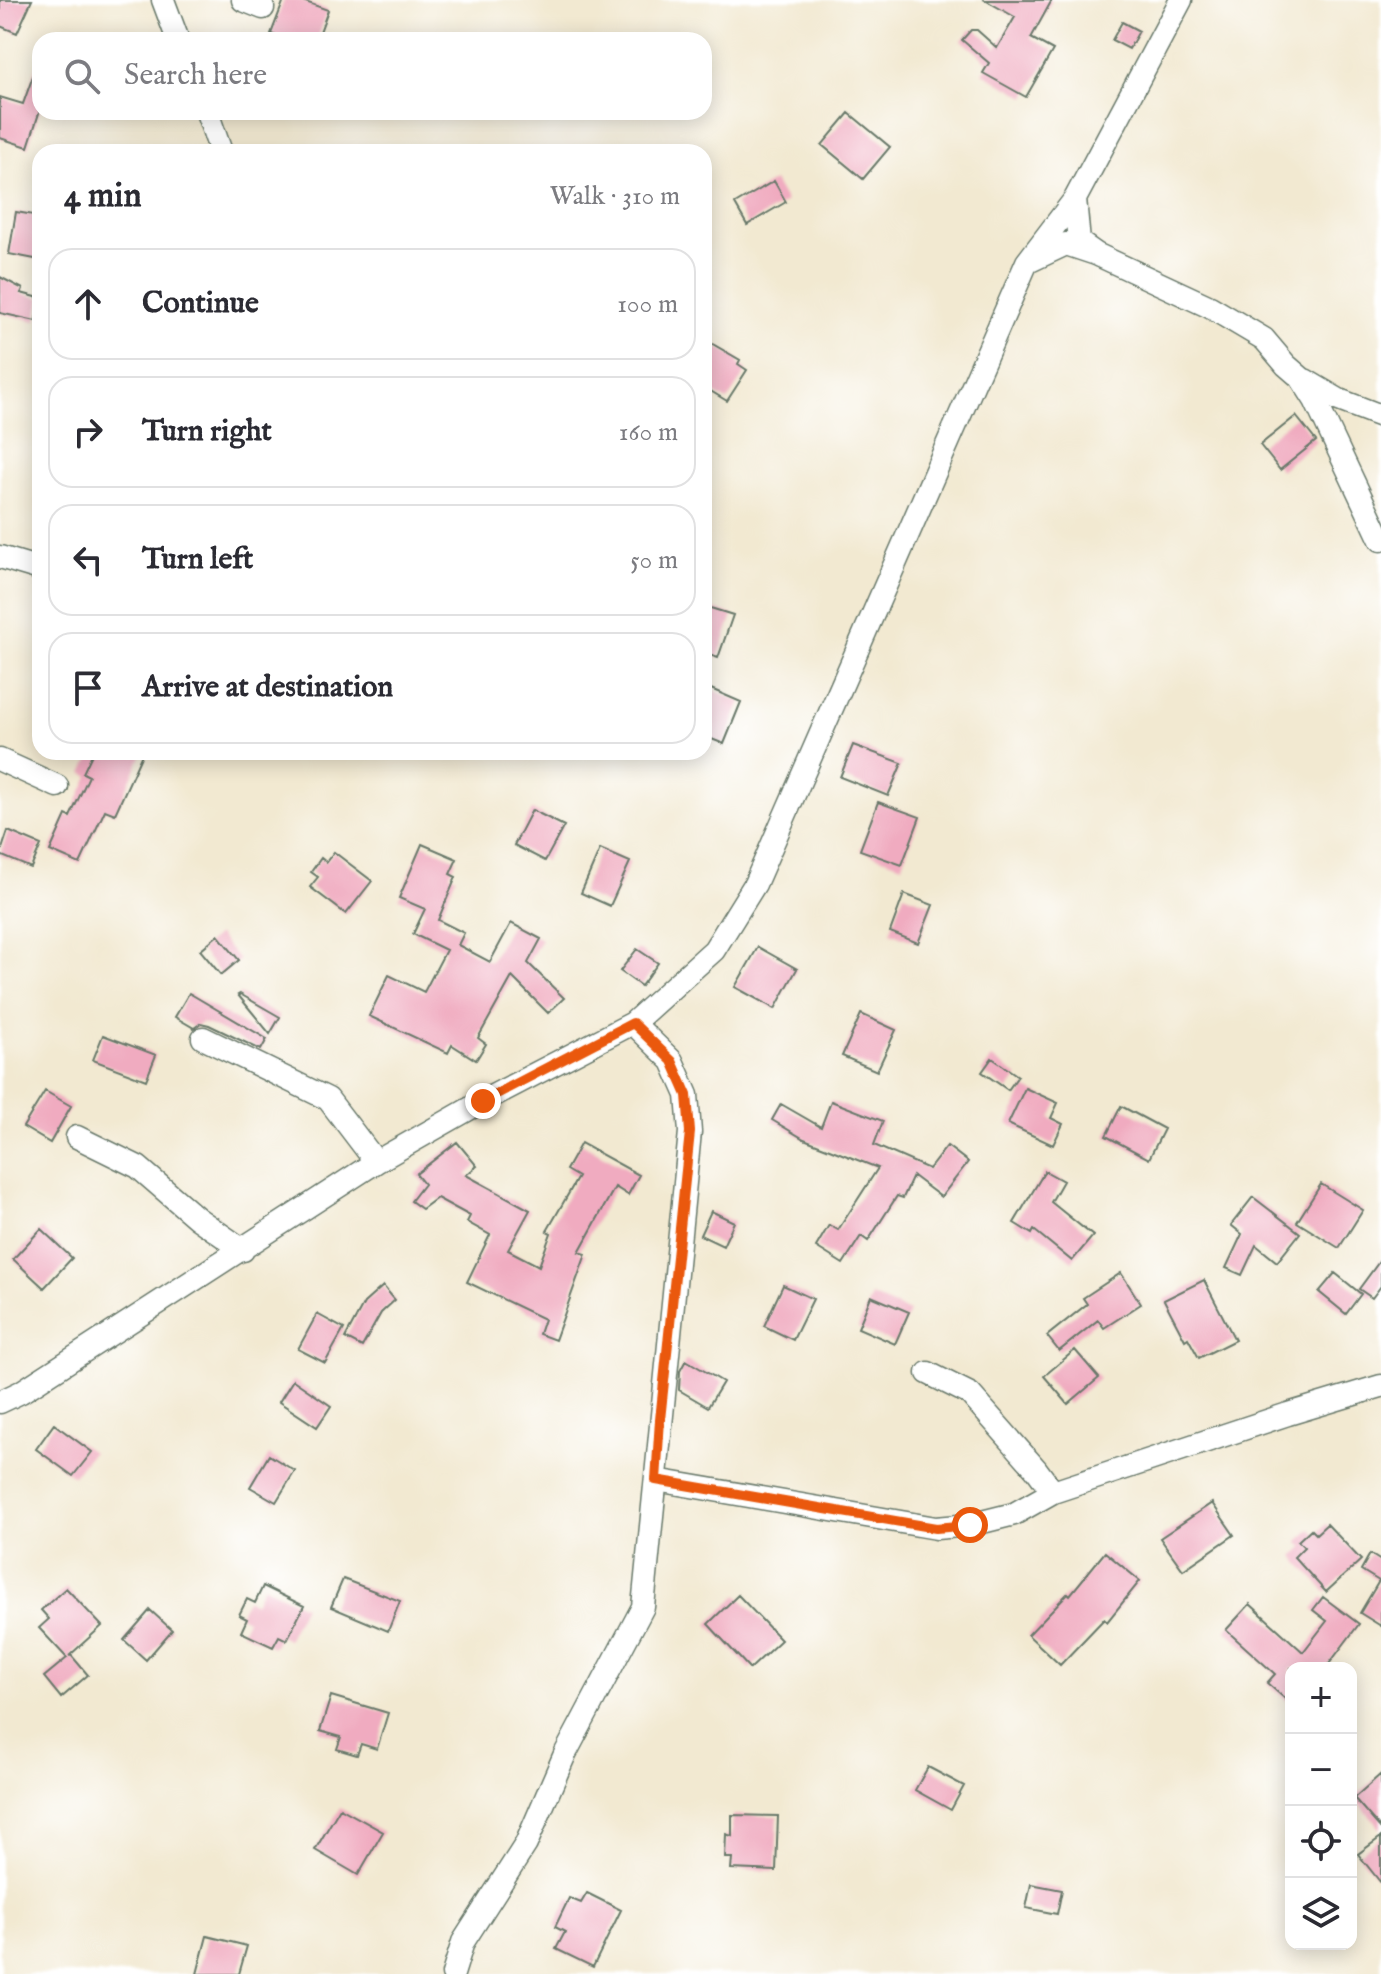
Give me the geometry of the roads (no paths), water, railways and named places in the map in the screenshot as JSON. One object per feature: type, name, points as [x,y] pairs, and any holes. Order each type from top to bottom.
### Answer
[{"type":"street","points":[[163,0],[175,32]]},
{"type":"street","points":[[0,1402],[21,1392],[376,1162],[483,1101],[633,1023],[714,950],[755,884],[1027,262],[1075,199],[1181,0]]},
{"type":"street","points":[[210,120],[218,144]]},
{"type":"street","points":[[1075,199],[1079,242],[1096,254]]},
{"type":"street","points":[[1027,262],[1066,244],[1096,254],[1210,307],[1264,339],[1301,378],[1339,400],[1381,416]]},
{"type":"street","points":[[1301,378],[1315,400],[1381,540]]},
{"type":"street","points":[[0,557],[32,567]]},
{"type":"street","points":[[0,760],[57,786]]},
{"type":"street","points":[[453,1974],[463,1942],[526,1844],[565,1754],[643,1607],[690,1132],[687,1095],[672,1061],[633,1023]]},
{"type":"street","points":[[203,1038],[328,1099],[376,1162]]},
{"type":"street","points":[[77,1137],[138,1167],[197,1218],[243,1250]]},
{"type":"street","points":[[928,1373],[970,1394],[1053,1492]]},
{"type":"street","points":[[656,1480],[936,1528],[970,1525],[1014,1514],[1053,1492],[1381,1386]]}]
